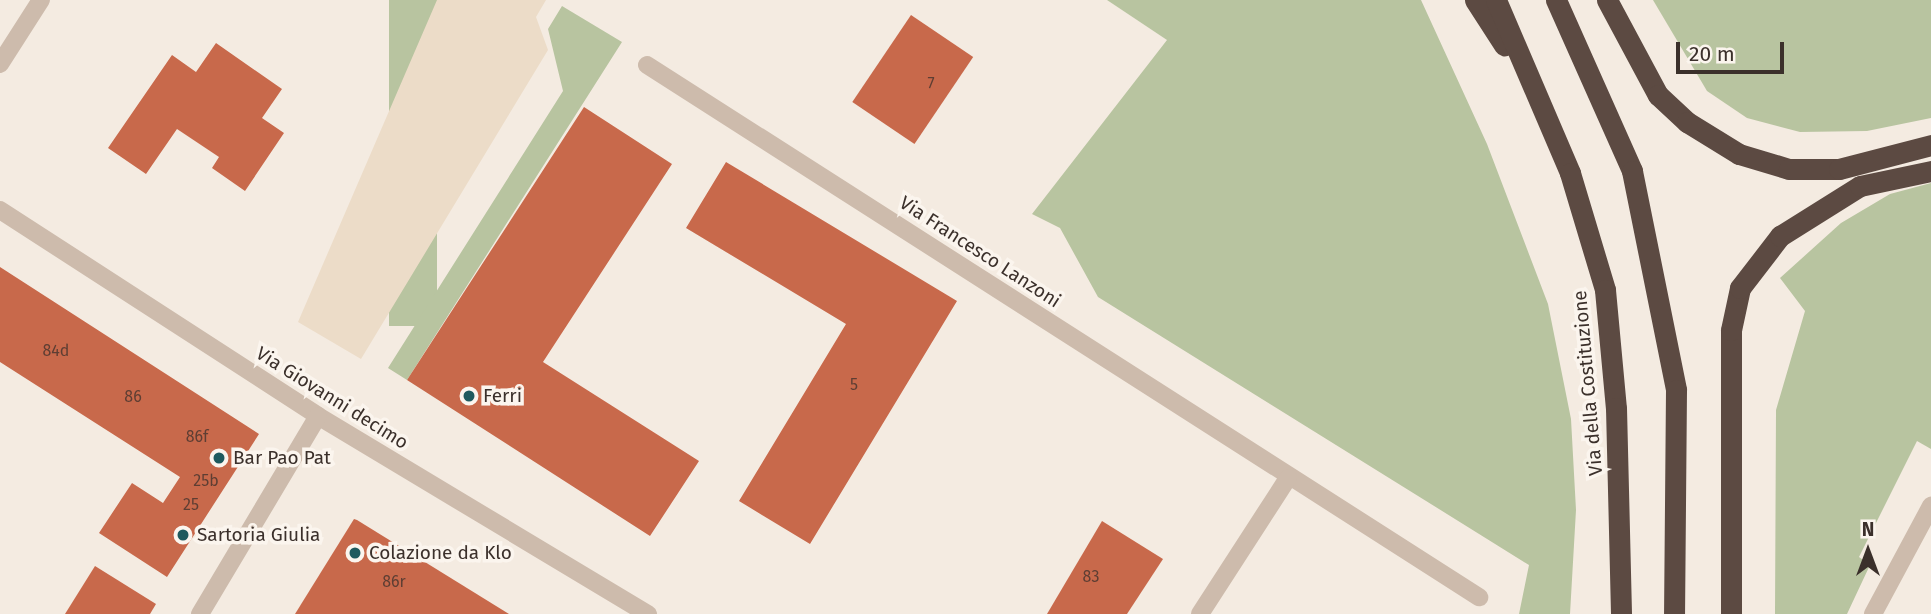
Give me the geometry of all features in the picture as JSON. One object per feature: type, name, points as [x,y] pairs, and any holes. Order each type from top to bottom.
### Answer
[{"type":"highway","points":[[1475,0],[1528,82]]},
{"type":"highway","name":"Via della Costituzione","points":[[1496,0],[1528,82],[1570,173],[1605,290],[1616,408],[1621,614]]},
{"type":"highway","points":[[1556,0],[1632,171],[1673,376],[1679,571],[1674,614]]},
{"type":"highway","points":[[1607,0],[1658,95],[1687,122],[1739,154],[1789,169],[1839,169],[1931,145]]},
{"type":"highway","points":[[1731,614],[1731,330],[1740,288],[1780,236],[1860,186],[1931,171]]},
{"type":"street","points":[[0,64],[41,0]]},
{"type":"street","name":"Via Francesco Lanzoni","points":[[646,65],[1288,478],[1479,597]]},
{"type":"street","name":"Via Giovanni decimo","points":[[0,210],[318,416],[648,614]]},
{"type":"street","points":[[200,614],[318,416]]},
{"type":"street","points":[[1200,614],[1288,478]]},
{"type":"street","points":[[1873,614],[1931,506]]},
{"type":"green space","points":[[389,0],[437,0],[437,326],[389,326]]},
{"type":"green space","points":[[1107,0],[1421,0],[1487,144],[1548,304],[1571,419],[1576,510],[1570,614],[1519,614],[1529,565],[1098,297],[1060,228],[1032,214],[1167,40]]},
{"type":"green space","points":[[1653,0],[1931,0],[1931,118],[1867,131],[1800,132],[1747,118],[1707,91]]},
{"type":"green space","points":[[562,6],[622,42],[407,380],[388,368],[563,91],[548,29]]},
{"type":"green space","points":[[1931,183],[1931,449],[1917,441],[1859,557],[1870,565],[1847,614],[1775,614],[1776,410],[1805,311],[1780,278],[1841,223],[1890,194]]},
{"type":"shaded area","points":[[437,0],[546,0],[536,17],[548,50],[361,359],[298,322]]},
{"type":"building","points":[[911,15],[973,57],[914,144],[852,102]]},
{"type":"building","points":[[216,43],[282,89],[262,118],[284,133],[245,191],[212,168],[219,157],[177,129],[146,174],[108,148],[172,55],[196,72]]},
{"type":"building","points":[[584,107],[672,164],[543,362],[699,461],[650,536],[407,380]]},
{"type":"building","points":[[726,162],[957,301],[810,544],[739,501],[846,324],[686,228]]},
{"type":"building","points":[[0,267],[259,434],[167,577],[99,533],[132,483],[163,503],[180,477],[0,362]]},
{"type":"building","points":[[354,519],[357,520],[509,614],[295,614]]},
{"type":"building","points":[[1102,521],[1163,559],[1127,614],[1047,614]]},
{"type":"building","points":[[95,566],[156,604],[150,614],[65,614]]},
{"type":"place","name":"Ferri","points":[[469,396]]},
{"type":"place","name":"Bar Pao Pat","points":[[219,458]]},
{"type":"place","name":"Sartoria Giulia","points":[[183,535]]},
{"type":"place","name":"Colazione da Klo","points":[[355,553]]}]
